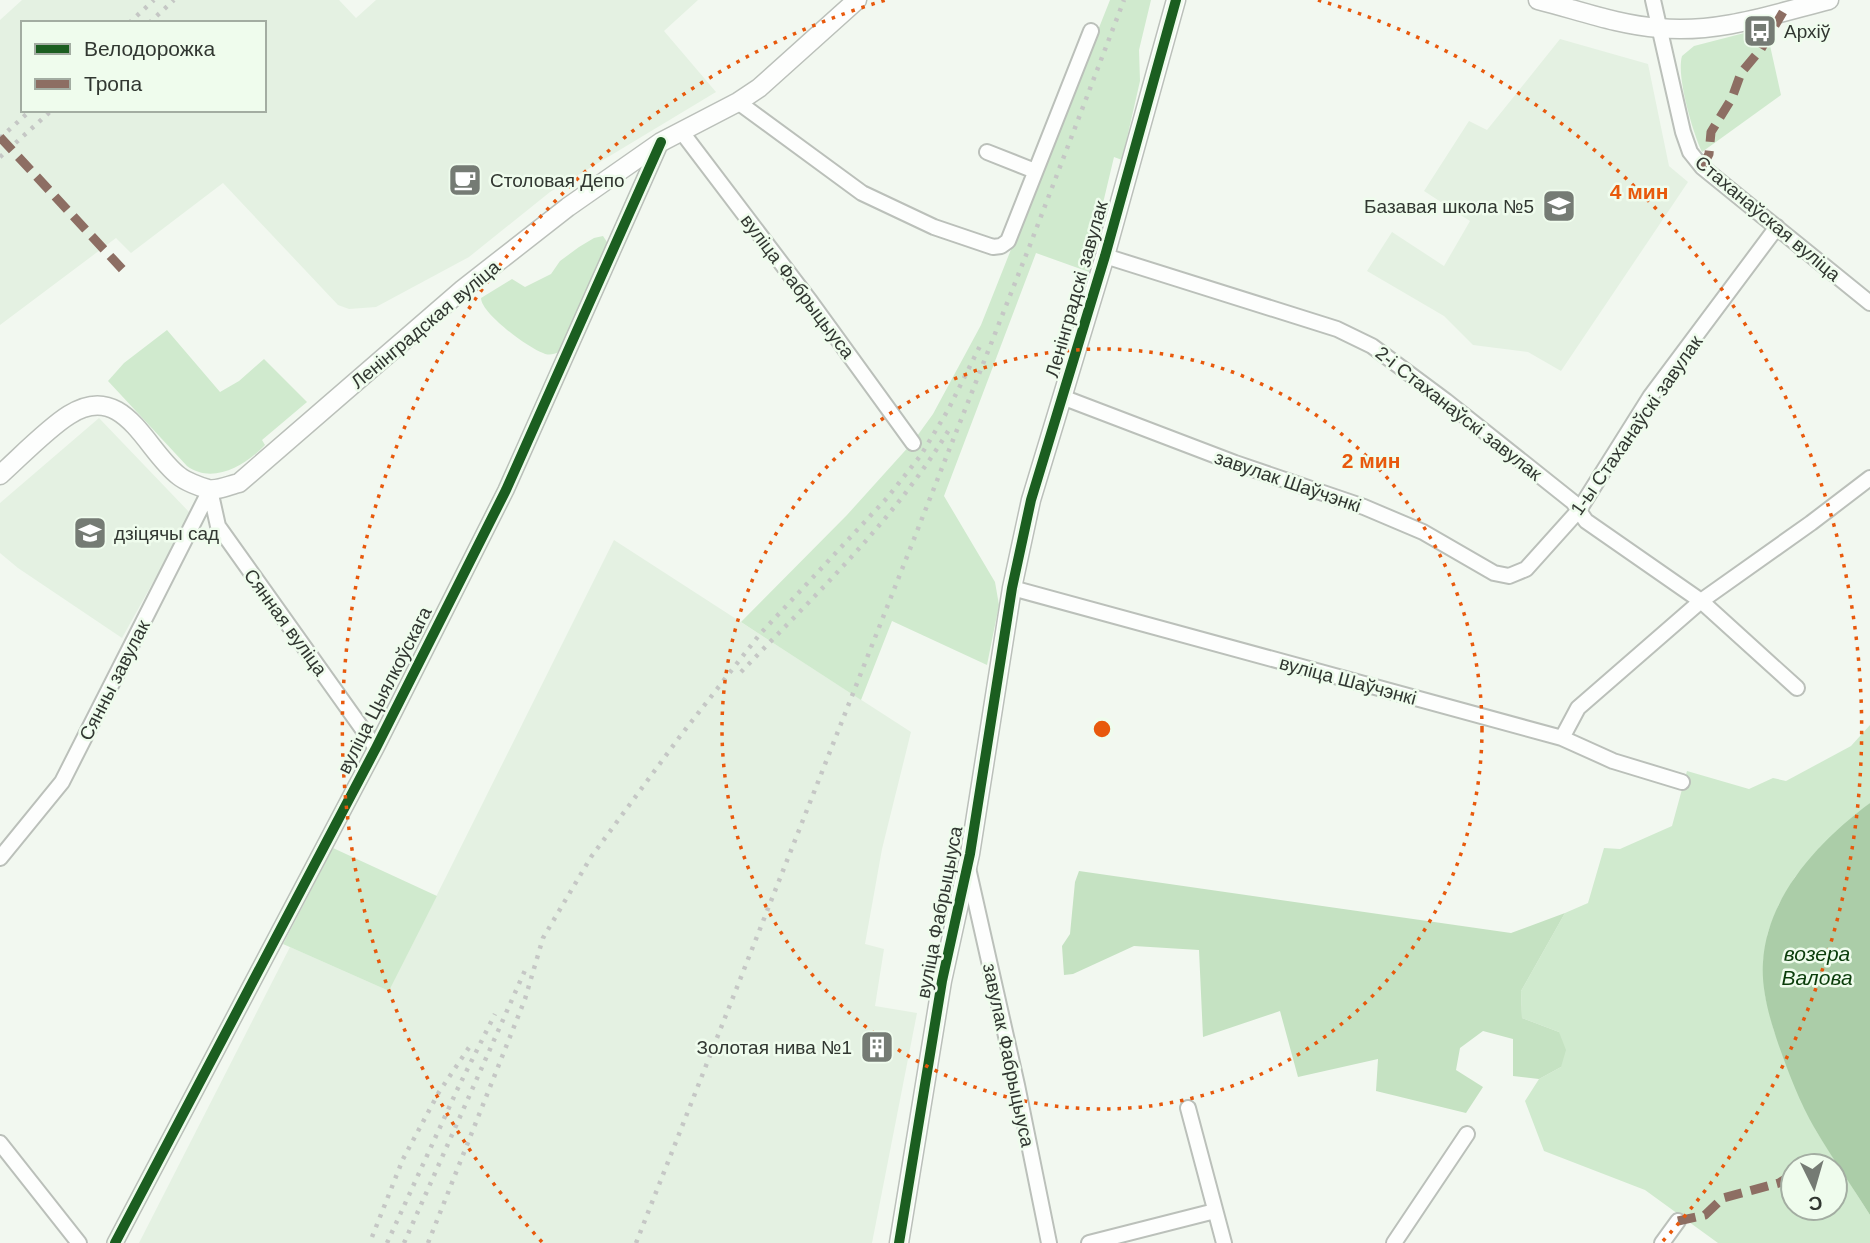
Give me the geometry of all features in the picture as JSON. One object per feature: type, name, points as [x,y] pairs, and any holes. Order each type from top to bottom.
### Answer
[{"type":"street","name":"Ленінградская вуліца","points":[[211,490],[239,483],[463,289],[568,207],[661,142],[738,102],[759,88],[857,0]]},
{"type":"street","name":"Ленінградскі завулак","points":[[1012,588],[1031,500],[1105,256],[1176,0]]},
{"type":"street","points":[[1538,0],[1660,29],[1697,29],[1745,21],[1829,0]]},
{"type":"street","name":"Стаханаўская вуліца","points":[[1653,0],[1690,152],[1702,167],[1870,303]]},
{"type":"street","points":[[738,102],[862,193],[934,227],[993,247],[1001,246],[1008,241],[1091,31]]},
{"type":"street","name":"вуліца Фабрыцыуса","points":[[681,131],[810,300],[912,443]]},
{"type":"street","name":"вуліца Цыялкоўскага","points":[[115,1243],[376,748],[506,490],[661,142]]},
{"type":"street","points":[[987,152],[1035,171]]},
{"type":"street","name":"1-ы Стаханаўскі завулак","points":[[1509,576],[1526,569],[1579,510],[1650,397],[1777,227]]},
{"type":"street","name":"2-і Стаханаўскі завулак","points":[[1105,256],[1337,329],[1372,346],[1563,493],[1586,521],[1701,601],[1797,688]]},
{"type":"street","name":"завулак Шаўчэнкі","points":[[1062,397],[1235,463],[1364,507],[1423,532],[1494,573],[1509,576]]},
{"type":"street","points":[[0,475],[69,415],[84,408],[101,405],[117,410],[130,421],[179,476],[211,490]]},
{"type":"street","points":[[1562,738],[1578,708],[1701,601],[1870,478]]},
{"type":"street","name":"Сянная вуліца","points":[[211,490],[218,526],[376,748]]},
{"type":"street","name":"Сянны завулак","points":[[0,858],[62,782],[211,490]]},
{"type":"street","name":"вуліца Фабрыцыуса","points":[[899,1243],[942,981],[967,867],[1012,588]]},
{"type":"street","name":"вуліца Шаўчэнкі","points":[[1012,588],[1562,738],[1613,761],[1682,782]]},
{"type":"street","name":"завулак Фабрыцыуса","points":[[967,867],[1017,1084],[1049,1243]]},
{"type":"street","points":[[1188,1108],[1224,1243]]},
{"type":"street","points":[[1394,1243],[1467,1133]]},
{"type":"street","points":[[0,1143],[79,1243]]},
{"type":"street","points":[[1089,1243],[1215,1211]]},
{"type":"street","points":[[1662,1243],[1678,1221]]},
{"type":"shaded area","points":[[22,0],[339,0],[356,18],[376,0],[698,0],[664,31],[716,92],[550,192],[469,257],[376,307],[349,309],[338,305],[223,183],[131,253],[116,238],[0,325],[0,20]]},
{"type":"shaded area","points":[[1110,0],[1151,0],[1139,50],[1140,81],[1122,160],[1114,157],[1092,233],[1093,257],[1089,272],[1036,253],[944,496],[995,582],[999,605],[987,665],[892,621],[861,700],[741,622],[847,515],[912,443],[933,414],[981,325]]},
{"type":"shaded area","points":[[1752,31],[1753,35],[1767,32],[1781,95],[1702,152],[1683,90],[1682,56],[1694,46]]},
{"type":"shaded area","name":"Базавая школа №5","points":[[1560,39],[1648,64],[1669,166],[1688,182],[1561,371],[1528,352],[1473,345],[1444,316],[1367,271],[1392,232],[1444,266],[1470,221],[1424,191],[1469,121],[1487,130]]},
{"type":"shaded area","points":[[603,236],[608,246],[559,352],[545,354],[536,350],[506,329],[483,304],[481,298],[512,279],[525,287],[551,274],[560,261],[579,247]]},
{"type":"shaded area","points":[[167,330],[220,392],[239,381],[264,359],[307,402],[262,440],[265,445],[239,465],[229,470],[207,474],[187,466],[108,381],[124,363]]},
{"type":"shaded area","name":"дзіцячы сад","points":[[99,418],[191,514],[122,638],[0,553],[0,503]]},
{"type":"shaded area","points":[[614,540],[911,732],[882,849],[865,944],[884,949],[875,1006],[917,1013],[872,1243],[139,1243],[290,947],[389,991]]},
{"type":"shaded area","points":[[1870,725],[1870,803],[1820,847],[1795,877],[1779,904],[1768,932],[1763,963],[1765,995],[1774,1031],[1815,1129],[1830,1152],[1779,1152],[1779,1222],[1849,1222],[1849,1182],[1870,1215],[1870,1243],[1718,1243],[1645,1190],[1544,1151],[1525,1101],[1539,1079],[1561,1067],[1559,1032],[1522,1018],[1521,991],[1565,913],[1588,903],[1604,848],[1620,849],[1672,826],[1687,771],[1749,789],[1773,778],[1786,781],[1851,746]]},
{"type":"shaded area","points":[[333,848],[437,896],[389,991],[283,944]]},
{"type":"shaded area","points":[[1079,871],[1511,933],[1565,913],[1521,991],[1522,1018],[1559,1032],[1566,1050],[1561,1067],[1539,1079],[1513,1076],[1513,1039],[1483,1031],[1460,1048],[1456,1070],[1483,1087],[1466,1113],[1376,1091],[1378,1059],[1298,1077],[1280,1011],[1203,1037],[1199,950],[1134,946],[1073,974],[1064,975],[1062,946],[1070,934],[1075,882]]},
{"type":"water","name":"возера Валова","points":[[1870,803],[1870,1215],[1849,1182],[1849,1152],[1830,1152],[1800,1099],[1772,1026],[1763,973],[1767,938],[1785,893],[1815,853]]},
{"type":"railway","points":[[131,21],[154,0]]},
{"type":"railway","points":[[151,21],[174,0]]},
{"type":"railway","points":[[636,1243],[1124,0]]},
{"type":"railway","points":[[0,138],[29,112]]},
{"type":"railway","points":[[0,157],[50,112]]},
{"type":"railway","points":[[428,1243],[525,999],[543,938],[591,857],[760,634],[887,498],[921,455],[948,410],[982,342]]},
{"type":"railway","points":[[741,672],[853,556],[905,494],[950,428]]},
{"type":"railway","points":[[404,1243],[526,968]]},
{"type":"railway","points":[[387,1243],[495,1014]]},
{"type":"railway","points":[[372,1237],[403,1159],[439,1092],[470,1046]]},
{"type":"marked path","points":[[1702,167],[1709,154],[1711,132],[1732,98],[1741,73],[1761,49],[1783,12]]},
{"type":"marked path","points":[[0,137],[123,270]]},
{"type":"marked path","points":[[1678,1221],[1705,1215],[1723,1198],[1779,1183]]},
{"type":"cycle path","points":[[899,1243],[942,981],[970,854],[1012,588],[1031,500],[1105,256],[1176,0]]},
{"type":"cycle path","points":[[115,1243],[376,748],[506,490],[661,142]]},
{"type":"place","name":"Архіў","points":[[1760,31]]},
{"type":"place","name":"Столовая Депо","points":[[465,180]]},
{"type":"place","name":"Базавая школа №5","points":[[1559,206]]},
{"type":"place","name":"дзіцячы сад","points":[[90,533]]},
{"type":"place","name":"Золотая нива №1","points":[[877,1047]]}]
